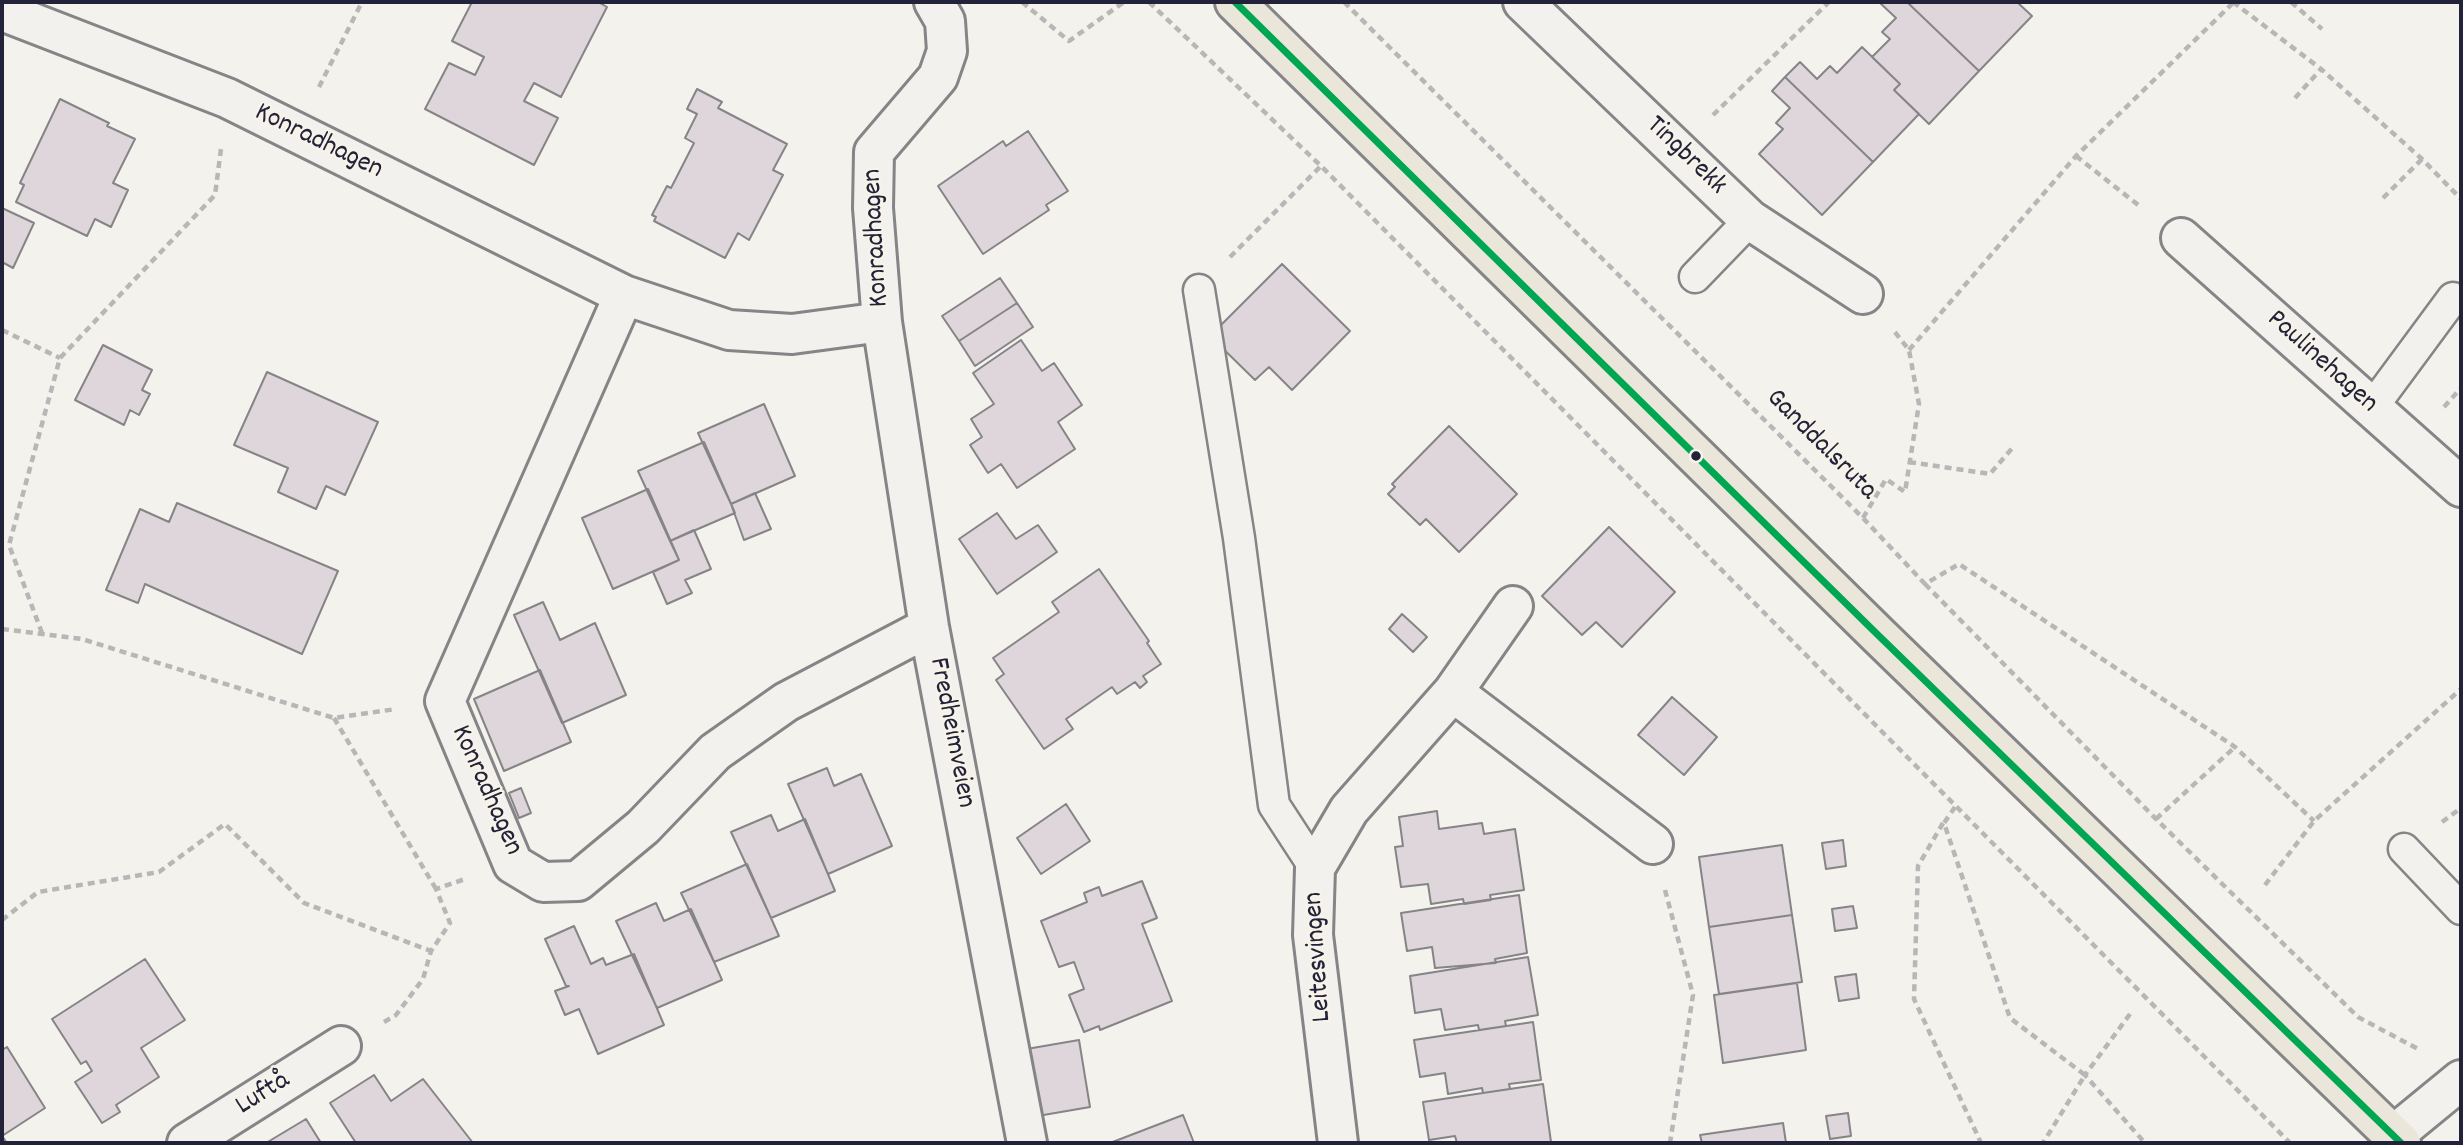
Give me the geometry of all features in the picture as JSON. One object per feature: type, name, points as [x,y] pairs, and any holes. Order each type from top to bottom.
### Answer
[{"type":"main road","points":[[1235,2],[1878,635],[2397,1139]]},
{"type":"street","name":"Konradhagen","points":[[2,11],[227,98],[625,295],[729,330],[792,334],[883,322],[873,208],[874,152],[938,77],[947,51],[945,21],[933,2]]},
{"type":"street","name":"Tingbrekk","points":[[1523,2],[1750,220],[1863,293]]},
{"type":"street","name":"Paulinehagen","points":[[2181,238],[2461,487]]},
{"type":"street","name":"Konradhagen","points":[[625,295],[445,701],[513,864],[543,882],[578,881],[643,827],[715,752],[786,702],[929,626]]},
{"type":"street","name":"Fredheimveien","points":[[883,322],[929,626],[1027,1143]]},
{"type":"street","name":"Leitesvingen","points":[[1338,1143],[1313,935],[1315,869],[1349,810],[1453,692],[1513,606]]},
{"type":"street","points":[[1453,692],[1653,844]]},
{"type":"street","name":"Luftå","points":[[187,1143],[341,1046]]},
{"type":"street","points":[[2397,1139],[2461,1080]]},
{"type":"lane","points":[[1695,277],[1750,220]]},
{"type":"lane","points":[[1199,289],[1238,538],[1274,805],[1315,869]]},
{"type":"lane","points":[[2371,409],[2453,299]]},
{"type":"lane","points":[[2404,849],[2461,909]]},
{"type":"path","points":[[293,130],[324,79],[362,2]]},
{"type":"path","points":[[1022,2],[1069,41],[1124,2]]},
{"type":"path","points":[[1149,2],[1321,166],[2290,1143]]},
{"type":"path","name":"Ganddalsruta","points":[[1344,2],[1863,518],[2156,819],[2358,1017],[2429,1055]]},
{"type":"path","points":[[1678,150],[1829,2]]},
{"type":"path","points":[[1909,350],[2076,156],[2234,2],[2321,69],[2423,159],[2461,199]]},
{"type":"path","points":[[2291,2],[2322,29]]},
{"type":"path","points":[[2295,98],[2321,69]]},
{"type":"path","points":[[43,633],[9,545],[60,358],[215,195],[227,98]]},
{"type":"path","points":[[2076,156],[2181,238]]},
{"type":"path","points":[[2383,198],[2423,159]]},
{"type":"path","points":[[1199,289],[1321,166]]},
{"type":"path","points":[[1863,293],[1909,350],[1919,404],[1905,492],[1886,479],[1863,518]]},
{"type":"path","points":[[2,330],[60,358]]},
{"type":"path","points":[[1909,462],[1990,474],[2014,446]]},
{"type":"path","points":[[1925,584],[1959,564],[2235,747],[2314,821]]},
{"type":"path","points":[[2,628],[82,639],[334,718],[445,701]]},
{"type":"path","points":[[2265,885],[2314,821],[2461,689]]},
{"type":"path","points":[[334,718],[436,888],[450,923],[430,951],[423,979],[396,1015],[341,1046]]},
{"type":"path","points":[[2156,819],[2235,747]]},
{"type":"path","points":[[1955,807],[1917,866],[1913,999],[1981,1143]]},
{"type":"path","points":[[1944,823],[2010,1018],[2085,1075],[2145,1143]]},
{"type":"path","points":[[2,920],[38,892],[159,872],[225,824],[304,903],[430,951]]},
{"type":"path","points":[[1653,844],[1693,995],[1670,1143]]},
{"type":"path","points":[[436,888],[513,864]]},
{"type":"path","points":[[2043,1143],[2085,1075],[2130,1014]]},
{"type":"building","points":[[472,2],[598,2],[607,7],[561,97],[534,83],[524,101],[558,118],[534,165],[425,109],[449,63],[475,75],[484,57],[452,41]]},
{"type":"building","points":[[1879,2],[1907,2],[1979,71],[1929,124],[1894,90],[1900,84],[1872,57],[1890,39],[1882,32],[1896,18]]},
{"type":"building","points":[[1907,2],[2017,2],[2032,16],[1979,71]]},
{"type":"building","points":[[1862,47],[1900,84],[1894,90],[1919,114],[1873,162],[1785,77],[1800,62],[1817,79],[1830,66],[1837,73]]},
{"type":"building","points":[[1785,77],[1873,162],[1822,215],[1759,154],[1783,129],[1776,123],[1790,108],[1772,91]]},
{"type":"building","points":[[697,89],[722,102],[718,108],[787,144],[773,170],[783,175],[749,240],[738,233],[725,258],[654,221],[656,217],[652,215],[667,186],[671,188],[694,143],[685,138],[697,114],[687,109]]},
{"type":"building","points":[[60,99],[135,139],[113,183],[128,190],[111,227],[95,219],[87,236],[16,202],[24,185],[20,183]]},
{"type":"building","points":[[1028,131],[1068,191],[1046,205],[1049,210],[983,254],[938,186],[1003,141],[1006,146]]},
{"type":"building","points":[[2,208],[34,223],[13,268],[2,262]]},
{"type":"building","points":[[1282,264],[1350,331],[1292,390],[1269,367],[1255,380],[1210,336]]},
{"type":"building","points":[[1000,278],[1017,303],[959,341],[942,316]]},
{"type":"building","points":[[1017,303],[1033,327],[975,366],[959,341]]},
{"type":"building","points":[[1021,340],[1042,371],[1054,363],[1082,405],[1058,422],[1075,449],[1017,488],[1001,464],[988,473],[970,445],[982,437],[971,419],[994,404],[973,373]]},
{"type":"building","points":[[103,345],[152,370],[142,390],[150,394],[139,415],[130,410],[124,425],[75,400]]},
{"type":"building","points":[[267,372],[378,422],[345,495],[326,486],[316,509],[278,492],[288,468],[234,445]]},
{"type":"building","points":[[764,404],[795,476],[731,504],[698,433]]},
{"type":"building","points":[[1449,426],[1517,494],[1459,552],[1426,519],[1420,525],[1388,494],[1395,487],[1392,484]]},
{"type":"building","points":[[704,442],[735,513],[670,541],[638,471]]},
{"type":"building","points":[[648,489],[679,560],[613,589],[582,518]]},
{"type":"building","points":[[755,493],[771,529],[744,540],[731,504]]},
{"type":"building","points":[[177,503],[338,571],[302,654],[145,584],[138,603],[106,590],[140,509],[169,522]]},
{"type":"building","points":[[997,513],[1016,539],[1038,525],[1057,552],[997,594],[959,539]]},
{"type":"building","points":[[1609,527],[1675,592],[1622,647],[1596,622],[1582,635],[1542,596]]},
{"type":"building","points":[[694,530],[711,569],[685,580],[692,593],[667,604],[653,572],[679,560],[670,541]]},
{"type":"building","points":[[1099,569],[1149,641],[1147,643],[1161,664],[1143,676],[1147,682],[1140,688],[1135,682],[1117,694],[1112,687],[1066,719],[1073,729],[1044,749],[996,680],[1004,674],[993,658],[1059,612],[1052,602]]},
{"type":"building","points":[[543,602],[560,640],[595,623],[626,695],[562,723],[514,615]]},
{"type":"building","points":[[1402,614],[1427,637],[1413,652],[1389,629]]},
{"type":"building","points":[[540,670],[571,742],[504,771],[474,699]]},
{"type":"building","points":[[1672,697],[1717,737],[1684,775],[1638,735]]},
{"type":"building","points":[[827,768],[834,786],[861,774],[892,846],[828,874],[788,784]]},
{"type":"building","points":[[521,788],[531,813],[519,818],[509,793]]},
{"type":"building","points":[[1066,804],[1090,841],[1041,874],[1017,838]]},
{"type":"building","points":[[1437,811],[1439,829],[1482,823],[1484,834],[1515,829],[1524,890],[1490,895],[1491,900],[1464,904],[1463,899],[1431,904],[1428,884],[1401,887],[1395,847],[1403,846],[1399,817]]},
{"type":"building","points":[[771,815],[778,831],[805,819],[835,891],[771,918],[731,832]]},
{"type":"building","points":[[1843,840],[1846,866],[1826,869],[1822,843]]},
{"type":"building","points":[[1782,845],[1792,915],[1709,927],[1699,857]]},
{"type":"building","points":[[747,864],[779,936],[714,962],[681,893]]},
{"type":"building","points":[[1142,881],[1157,918],[1142,924],[1172,1001],[1100,1030],[1099,1026],[1084,1032],[1069,995],[1084,989],[1074,962],[1059,967],[1041,921],[1087,902],[1084,893],[1099,887],[1102,896]]},
{"type":"building","points":[[1519,895],[1527,953],[1495,959],[1496,963],[1435,968],[1432,947],[1407,951],[1401,913]]},
{"type":"building","points":[[656,903],[664,921],[691,909],[722,980],[657,1008],[616,921]]},
{"type":"building","points":[[1853,906],[1857,928],[1835,931],[1832,909]]},
{"type":"building","points":[[1792,915],[1802,982],[1719,994],[1709,927]]},
{"type":"building","points":[[574,926],[591,964],[603,958],[606,965],[634,954],[664,1025],[598,1054],[579,1009],[565,1015],[555,991],[569,986],[566,986],[545,939]]},
{"type":"building","points":[[1528,957],[1538,1015],[1505,1021],[1506,1026],[1479,1030],[1478,1025],[1445,1030],[1441,1009],[1415,1013],[1410,976]]},
{"type":"building","points":[[145,959],[185,1020],[141,1048],[159,1077],[116,1105],[120,1112],[102,1123],[75,1082],[92,1071],[86,1061],[81,1064],[52,1019]]},
{"type":"building","points":[[1856,974],[1859,998],[1839,1001],[1835,977]]},
{"type":"building","points":[[1797,983],[1806,1050],[1723,1063],[1714,995]]},
{"type":"building","points":[[1533,1022],[1541,1080],[1509,1084],[1510,1089],[1483,1093],[1482,1088],[1448,1094],[1445,1073],[1420,1077],[1414,1040]]},
{"type":"building","points":[[1079,1040],[1090,1107],[1026,1118],[1015,1051]]},
{"type":"building","points":[[7,1047],[45,1108],[2,1136],[2,1050]]},
{"type":"building","points":[[374,1075],[391,1101],[423,1079],[473,1143],[356,1143],[330,1103]]},
{"type":"building","points":[[1543,1084],[1551,1142],[1457,1143],[1455,1136],[1429,1140],[1423,1102]]},
{"type":"building","points":[[1848,1113],[1851,1136],[1830,1139],[1826,1116]]},
{"type":"building","points":[[1183,1115],[1194,1143],[1110,1143]]},
{"type":"building","points":[[306,1119],[321,1143],[266,1143]]},
{"type":"building","points":[[1783,1123],[1786,1143],[1702,1143],[1700,1135]]},
{"type":"transit line","points":[[1235,2],[1878,635],[2401,1143]]}]
